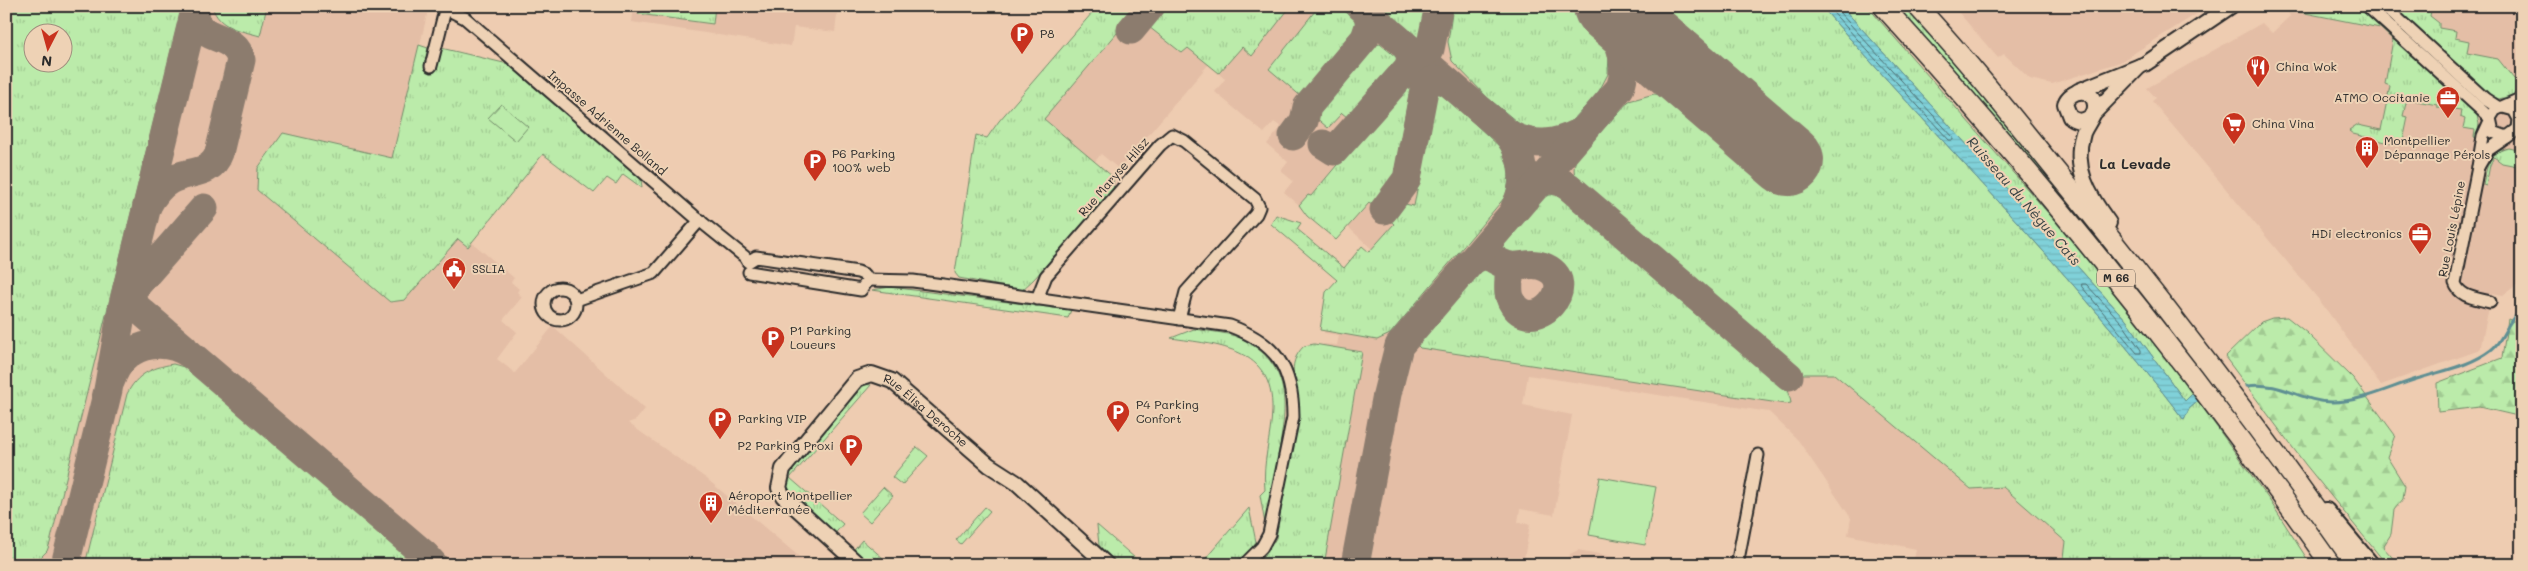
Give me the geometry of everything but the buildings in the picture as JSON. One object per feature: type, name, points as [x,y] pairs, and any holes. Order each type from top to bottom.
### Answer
[{"type":"highway","name":"M 66","points":[[1883,6],[1964,96],[2081,234],[2275,486],[2331,565]]},
{"type":"highway","name":"M 66","points":[[1917,6],[1976,73],[2118,246],[2292,474],[2356,565]]},
{"type":"main road","name":"M 66","points":[[2292,474],[2351,538],[2371,565]]},
{"type":"main road","name":"M 66","points":[[2275,486],[2323,565]]},
{"type":"street","points":[[2140,66],[2090,117],[2078,121],[2067,113],[2067,99],[2078,91],[2140,66],[2231,6]]},
{"type":"street","points":[[2367,6],[2490,120],[2493,132],[2507,137],[2515,133],[2521,121],[2514,110],[2501,107],[2486,99],[2384,6]]},
{"type":"street","name":"Impasse Adrienne Bolland","points":[[431,66],[446,7],[464,18],[499,47],[745,257],[749,267]]},
{"type":"street","points":[[2078,91],[2087,93],[2094,100],[2095,109],[2090,117]]},
{"type":"street","points":[[2490,120],[2501,107],[2522,98]]},
{"type":"street","name":"M 66","points":[[2090,117],[2080,146],[2080,168],[2090,195],[2115,230],[2118,246]]},
{"type":"street","name":"Rue Louis Lépine","points":[[2490,120],[2483,136],[2455,283],[2457,289],[2465,295],[2490,302]]},
{"type":"street","name":"Rue Maryse Hilsz","points":[[1037,299],[1046,276],[1160,144],[1172,135],[1184,141],[1241,187],[1255,199],[1259,206],[1256,214],[1186,292],[1179,319]]},
{"type":"street","name":"Rue Louis Lépine","points":[[2478,167],[2488,150],[2507,137]]},
{"type":"street","points":[[576,300],[654,274],[700,220]]},
{"type":"street","points":[[756,257],[858,272],[865,275],[868,280],[861,290],[749,267],[756,257]]},
{"type":"street","points":[[868,280],[914,281],[1230,326],[1252,334],[1270,348],[1282,364],[1290,381],[1293,398],[1293,417],[1274,519],[1262,547],[1244,565]]},
{"type":"street","name":"Rue Élisa Deroche","points":[[859,565],[783,496],[780,488],[780,477],[789,458],[857,379],[872,374],[892,381],[988,465],[1017,483],[1108,565]]},
{"type":"street","points":[[1737,565],[1758,455]]},
{"type":"shaded area","points":[[6,6],[429,6],[390,173],[514,278],[511,282],[519,289],[517,292],[522,297],[503,320],[517,332],[497,359],[515,373],[553,326],[645,409],[636,420],[628,423],[707,479],[809,565],[6,565]]},
{"type":"shaded area","points":[[634,6],[838,6],[835,32],[794,27],[791,46],[632,22]]},
{"type":"shaded area","points":[[1101,6],[1799,6],[2095,565],[1913,565],[1916,549],[1848,535],[1851,518],[1798,440],[1769,412],[1528,375],[1523,405],[1572,415],[1554,515],[1520,509],[1518,522],[1530,524],[1523,565],[1281,565],[1323,344],[1337,345],[1339,335],[1324,333],[1330,297],[1372,249],[1348,227],[1369,203],[1308,195],[1299,205],[1284,192],[1293,181],[1281,171],[1288,162],[1267,144],[1281,127],[1274,122],[1264,133],[1215,92],[1225,79],[1208,65],[1119,169],[1101,154],[1062,201],[987,138]]},
{"type":"shaded area","points":[[1953,6],[2209,6],[2120,62],[2052,84],[2030,79],[2004,54],[1998,58]]},
{"type":"shaded area","points":[[2293,6],[2522,6],[2522,281],[2503,295],[2492,293],[2480,350],[2381,385],[2320,301],[2152,101],[2156,98],[2147,88],[2262,23],[2272,33],[2290,16],[2286,10]]},
{"type":"shaded area","points":[[1578,550],[1656,565],[1568,565],[1570,554]]},
{"type":"green space","points":[[6,6],[182,6],[50,543],[47,551],[33,565],[6,565]]},
{"type":"green space","points":[[212,6],[267,6],[260,36],[225,24],[215,14]]},
{"type":"green space","points":[[639,6],[715,6],[713,24],[638,14]]},
{"type":"green space","points":[[1098,6],[1140,6],[1044,119],[1113,177],[1114,193],[1022,290],[959,278],[955,273],[976,135],[987,138],[999,121]]},
{"type":"green space","points":[[1167,6],[1291,6],[1252,56],[1242,47],[1219,73],[1188,48],[1182,53],[1149,27]]},
{"type":"green space","points":[[1319,6],[1338,6],[1355,19],[1356,31],[1303,98],[1269,69]]},
{"type":"green space","points":[[1381,6],[1425,6],[1419,39]]},
{"type":"green space","points":[[1453,6],[1571,6],[1606,36],[1609,55],[1608,74],[1598,93],[1572,121],[1553,131],[1530,129],[1522,126],[1488,98],[1452,61],[1448,42]]},
{"type":"green space","points":[[1647,6],[1821,6],[2052,261],[2184,420],[2189,409],[2198,401],[2270,501],[2311,565],[2063,565],[2066,542],[2003,487],[1971,489],[1834,374],[1799,374],[1578,183],[1576,179],[1574,170],[1577,157],[1629,101],[1654,94],[1679,98],[1772,179],[1804,142]]},
{"type":"green space","points":[[1841,6],[1867,6],[2064,231],[2193,393],[2185,401],[2126,320]]},
{"type":"green space","points":[[1891,6],[1906,6],[1980,90],[2114,252],[2349,565],[2340,565],[2323,540]]},
{"type":"green space","points":[[2270,6],[2362,6],[2476,111],[2479,124],[2477,138],[2474,137],[2475,130],[2463,128],[2465,119],[2460,117],[2461,110],[2437,107],[2437,105],[2407,99],[2403,116],[2408,117],[2402,146],[2353,134],[2349,131],[2358,125],[2381,130],[2390,86],[2385,84],[2393,40],[2380,28]]},
{"type":"green space","points":[[2389,6],[2432,6],[2430,16],[2439,23],[2439,28],[2456,31],[2455,38],[2469,41],[2467,53],[2498,59],[2514,79],[2522,80],[2522,93],[2499,99],[2487,94]]},
{"type":"green space","points":[[1380,44],[1401,61],[1352,121],[1342,113],[1328,128],[1314,116],[1375,45]]},
{"type":"green space","points":[[419,45],[428,48],[424,66],[437,69],[441,48],[508,64],[641,179],[642,188],[623,174],[616,184],[607,178],[594,193],[543,154],[468,247],[458,239],[405,300],[390,302],[257,190],[258,168],[283,133],[392,158]]},
{"type":"green space","points":[[1408,80],[1411,85],[1391,192],[1376,208],[1369,203],[1336,240],[1307,216],[1299,205],[1308,195],[1311,196]]},
{"type":"green space","points":[[1436,88],[1500,147],[1508,166],[1508,184],[1505,197],[1390,334],[1377,340],[1320,330],[1326,292],[1337,280],[1271,224],[1276,215],[1301,223],[1297,229],[1344,268],[1362,246],[1369,252],[1394,224],[1385,216],[1396,202],[1414,206]]},
{"type":"green space","points":[[501,104],[528,127],[516,141],[488,118]]},
{"type":"green space","points":[[2509,148],[2522,151],[2522,173],[2516,172],[2517,166],[2502,163],[2494,157],[2490,165],[2486,186],[2483,185],[2490,161],[2497,153]]},
{"type":"green space","points":[[1554,194],[1570,197],[1788,388],[1791,403],[1785,404],[1420,348],[1415,343],[1484,264],[1501,279],[1504,302],[1514,315],[1519,318],[1540,321],[1554,315],[1562,303],[1565,288],[1561,273],[1551,261],[1537,256],[1517,259],[1501,246],[1542,197]]},
{"type":"green space","points":[[890,287],[1071,310],[1068,318],[872,290]]},
{"type":"green space","points":[[2287,317],[2307,333],[2353,378],[2395,435],[2387,457],[2405,486],[2403,499],[2394,510],[2391,534],[2383,547],[2399,565],[2387,565],[2305,464],[2225,357],[2261,322],[2272,318]]},
{"type":"green space","points":[[2508,319],[2522,325],[2522,417],[2479,407],[2438,412],[2437,383],[2502,358]]},
{"type":"green space","points":[[1194,329],[1227,334],[1246,341],[1261,352],[1272,364],[1279,377],[1283,392],[1283,423],[1265,524],[1260,495],[1265,490],[1264,480],[1272,411],[1270,390],[1264,374],[1253,362],[1240,353],[1207,343],[1171,338]]},
{"type":"green space","points":[[1314,344],[1362,352],[1324,565],[1254,565],[1267,553],[1276,538],[1299,407],[1293,368],[1298,353],[1304,346]]},
{"type":"green space","points":[[173,364],[195,370],[400,545],[416,565],[85,565],[127,394],[135,381],[146,373]]},
{"type":"green space","points":[[865,384],[871,385],[790,478],[843,524],[832,537],[784,490],[796,463],[818,434]]},
{"type":"green space","points":[[917,447],[928,456],[902,485],[892,477]]},
{"type":"green space","points":[[1600,477],[1656,487],[1645,545],[1589,535]]},
{"type":"green space","points":[[883,487],[893,496],[870,522],[860,513]]},
{"type":"green space","points":[[985,507],[990,511],[961,544],[956,540]]},
{"type":"green space","points":[[1249,508],[1256,542],[1250,550],[1232,563],[1200,565]]},
{"type":"green space","points":[[1097,525],[1143,565],[1115,565],[1099,545]]},
{"type":"green space","points":[[862,540],[891,565],[864,565],[851,553]]},
{"type":"water","points":[[1821,6],[1841,6],[2126,320],[2185,401],[2193,393],[2198,401],[2189,409],[2184,420],[2052,261]]},
{"type":"waterway","points":[[2517,304],[2522,293]]},
{"type":"waterway","name":"Ruisseau du Nègue Cats","points":[[2247,386],[2271,386],[2321,401],[2332,402],[2354,399],[2475,360],[2495,346],[2515,316],[2522,318]]},
{"type":"taxiway","points":[[65,565],[108,390],[123,304],[196,6]]},
{"type":"taxiway","points":[[1131,30],[1151,6]]},
{"type":"taxiway","points":[[1360,6],[1507,133],[1526,141],[1544,143],[1562,140],[1581,132]]},
{"type":"taxiway","points":[[1413,52],[1421,54],[1430,49],[1439,6]]},
{"type":"taxiway","points":[[1355,565],[1387,394],[1399,346],[1620,88],[1624,67],[1620,46],[1611,25],[1599,6]]},
{"type":"taxiway","points":[[147,206],[166,182],[205,169],[210,166],[219,153],[241,60],[231,44],[201,28],[196,20],[195,9]]},
{"type":"taxiway","points":[[1293,136],[1304,121],[1307,107],[1365,38],[1370,23],[1367,12]]},
{"type":"taxiway","points":[[1323,144],[1334,151],[1408,68],[1411,59],[1408,48]]},
{"type":"taxiway","points":[[1384,210],[1407,179],[1424,90],[1428,84],[1434,81],[1448,82]]},
{"type":"taxiway","points":[[1507,133],[1513,142],[1523,169],[1522,188],[1515,207]]},
{"type":"taxiway","points":[[1533,189],[1542,182],[1551,180],[1569,187],[1789,376]]},
{"type":"taxiway","points":[[128,295],[204,208]]},
{"type":"taxiway","points":[[1469,263],[1476,258],[1487,256],[1505,265],[1534,264],[1542,266],[1554,273],[1559,284],[1557,294],[1551,304],[1542,312],[1531,315],[1520,311],[1511,300],[1508,266]]},
{"type":"taxiway","points":[[127,289],[129,301],[184,348]]},
{"type":"taxiway","points":[[111,380],[124,358],[144,346],[155,344],[167,345],[179,348],[190,354],[425,555],[434,565]]},
{"type":"runway","points":[[1609,6],[1788,160]]},
{"type":"place","name":"P8","points":[[1022,55]]},
{"type":"place","name":"China Wok","points":[[2258,88]]},
{"type":"place","name":"ATMO Occitanie","points":[[2448,119]]},
{"type":"place","name":"China Vina","points":[[2234,145]]},
{"type":"place","name":"Montpellier Dépannage Pérols","points":[[2367,169]]},
{"type":"place","name":"P6 Parking 100% web","points":[[815,182]]},
{"type":"place","name":"HDi electronics","points":[[2420,255]]},
{"type":"place","name":"SSLIA","points":[[454,290]]},
{"type":"place","name":"P1 Parking Loueurs","points":[[773,359]]},
{"type":"place","name":"P4 Parking Confort","points":[[1118,433]]},
{"type":"place","name":"Parking VIP","points":[[720,440]]},
{"type":"place","name":"P2 Parking Proxi","points":[[851,467]]},
{"type":"place","name":"Aéroport Montpellier Méditerranée","points":[[711,524]]},
{"type":"district","name":"La Levade","points":[[2135,164]]}]
